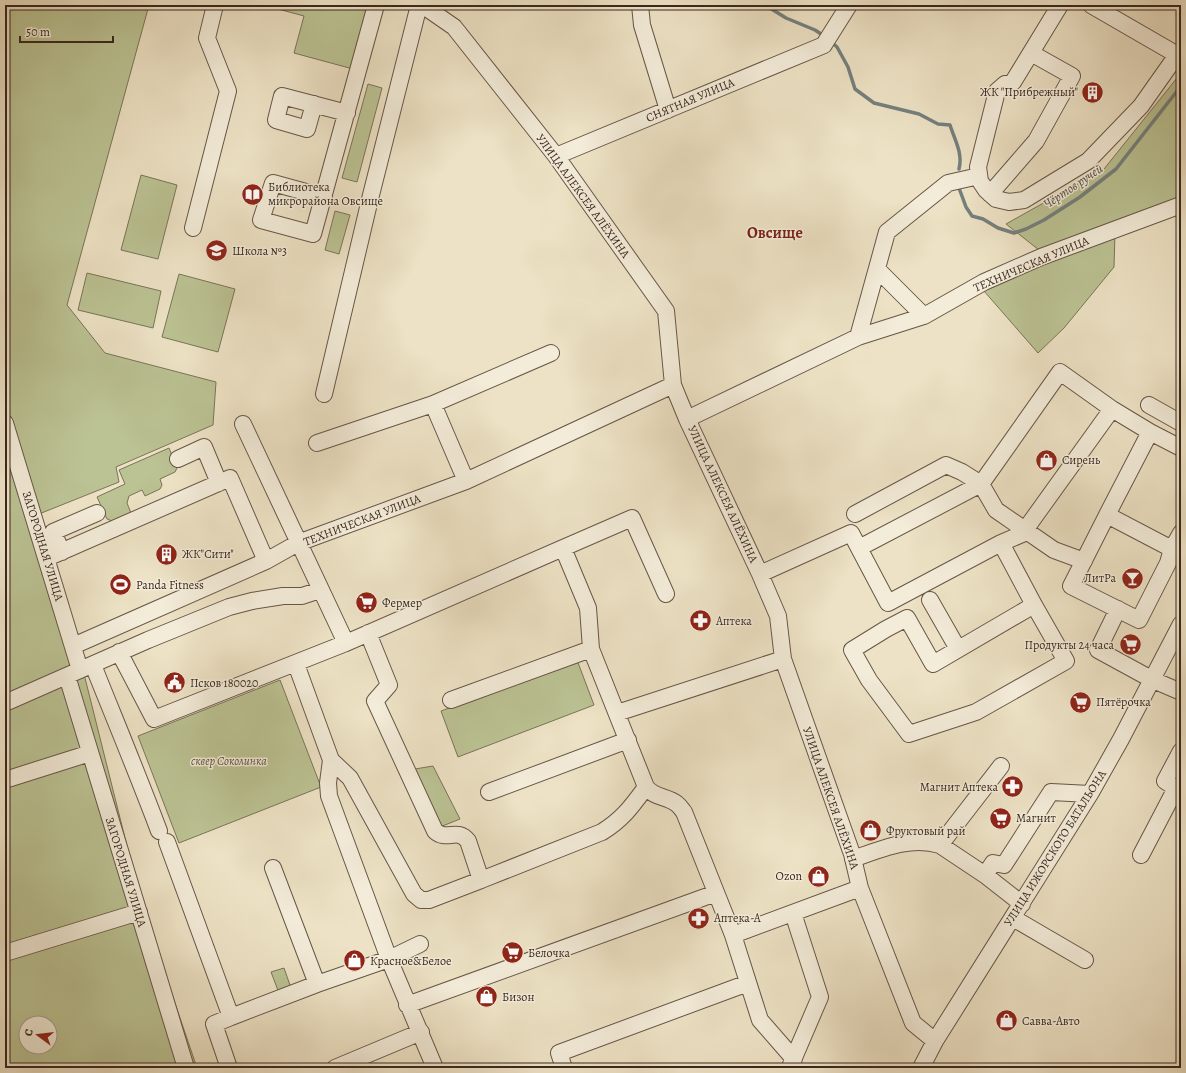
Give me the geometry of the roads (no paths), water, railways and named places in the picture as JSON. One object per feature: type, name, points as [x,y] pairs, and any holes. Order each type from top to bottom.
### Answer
[{"type":"street","points":[[194,228],[228,91],[207,38],[215,5]]},
{"type":"street","points":[[324,197],[376,5]]},
{"type":"street","points":[[324,394],[418,5]]},
{"type":"street","name":"УЛИЦА АЛЕКСЕЯ АЛЁХИНА","points":[[418,5],[428,8],[454,27],[556,156],[666,311],[673,385],[687,419],[760,574],[778,616],[783,658],[853,859],[860,888],[913,1023],[935,1041]]},
{"type":"street","points":[[640,5],[642,25],[668,110]]},
{"type":"street","name":"СНЯТНАЯ УЛИЦА","points":[[556,156],[825,44],[849,5]]},
{"type":"street","points":[[1060,5],[1014,82],[1005,84],[997,91],[978,167],[980,181],[996,199],[1009,202],[1024,200],[1088,161],[1141,106],[1179,56],[1091,5]]},
{"type":"street","points":[[990,194],[1036,141],[1072,76],[1031,53]]},
{"type":"street","points":[[314,104],[347,113]]},
{"type":"street","points":[[858,337],[887,232],[948,182],[979,176]]},
{"type":"street","name":"ТЕХНИЧЕСКАЯ УЛИЦА","points":[[687,419],[858,337],[924,316],[984,282],[1041,257],[1181,205]]},
{"type":"street","points":[[877,269],[924,316]]},
{"type":"street","points":[[317,443],[433,404],[551,353]]},
{"type":"street","points":[[859,548],[981,484],[1060,372],[1112,409],[1150,432],[1181,448]]},
{"type":"street","name":"ТЕХНИЧЕСКАЯ УЛИЦА","points":[[346,643],[298,544],[466,481],[673,385]]},
{"type":"street","points":[[433,404],[466,481]]},
{"type":"street","points":[[1149,405],[1181,422]]},
{"type":"street","points":[[760,574],[851,532],[888,603],[1026,531],[1112,409]]},
{"type":"street","name":"ЗАГОРОДНАЯ УЛИЦА","points":[[5,423],[80,670],[90,753],[186,1068]]},
{"type":"street","points":[[73,646],[266,561],[298,544],[243,424]]},
{"type":"street","points":[[1150,432],[1071,586],[1139,620],[1174,556],[1181,533]]},
{"type":"street","points":[[178,459],[204,447],[219,483]]},
{"type":"street","points":[[855,514],[946,465],[962,472],[981,484],[996,510],[1026,531],[1054,550],[1084,561]]},
{"type":"street","points":[[47,558],[230,478],[266,561]]},
{"type":"street","points":[[62,552],[53,532],[97,513]]},
{"type":"street","points":[[1107,515],[1174,556]]},
{"type":"street","points":[[119,652],[154,719],[346,643],[632,518],[666,594]]},
{"type":"street","points":[[1001,543],[1066,661],[976,712],[909,734],[869,680],[852,650],[886,628],[907,618],[933,664],[1034,605]]},
{"type":"street","points":[[563,548],[588,608],[591,649],[646,786],[649,791],[654,794],[677,804],[684,812],[733,935],[760,1020],[792,1064]]},
{"type":"street","points":[[5,703],[184,624],[230,607],[252,601],[283,596],[302,596],[320,590]]},
{"type":"street","points":[[930,600],[958,649]]},
{"type":"street","points":[[1118,609],[1098,650],[1153,680],[1181,692]]},
{"type":"street","name":"УЛИЦА ИЖОРСКОГО БАТАЛЬОНА","points":[[921,1068],[935,1041],[1090,794],[1153,680],[1181,624]]},
{"type":"street","points":[[368,633],[389,685],[375,701],[434,831],[438,835],[443,836],[460,834],[464,836],[468,841],[481,880]]},
{"type":"street","points":[[451,700],[591,649]]},
{"type":"street","points":[[617,713],[783,658]]},
{"type":"street","points":[[296,664],[331,760],[350,778],[414,894],[421,900],[429,900],[602,832],[616,824],[633,805],[646,786]]},
{"type":"street","points":[[80,670],[126,748],[135,767],[163,837],[230,1017]]},
{"type":"street","points":[[489,792],[628,740]]},
{"type":"street","points":[[1141,854],[1178,790],[1165,781],[1181,751]]},
{"type":"street","points":[[5,780],[90,753]]},
{"type":"street","points":[[331,760],[328,796],[407,1005],[421,1032],[435,1068]]},
{"type":"street","points":[[940,845],[1001,766]]},
{"type":"street","points":[[985,876],[993,864],[1004,865],[1051,792],[1090,794]]},
{"type":"street","points":[[853,859],[885,847],[913,842],[933,843],[940,845],[1022,904]]},
{"type":"street","points":[[273,868],[317,984]]},
{"type":"street","points":[[733,935],[860,888]]},
{"type":"street","points":[[407,1005],[716,893]]},
{"type":"street","points":[[5,953],[139,912]]},
{"type":"street","points":[[792,1064],[820,997],[793,913]]},
{"type":"street","points":[[1013,918],[1086,960]]},
{"type":"street","points":[[229,1068],[214,1024],[317,984],[389,959],[420,944]]},
{"type":"street","points":[[564,1068],[559,1053],[748,983]]},
{"type":"street","points":[[335,1068],[421,1032]]},
{"type":"waterway","name":"Чёртов ручей","points":[[765,5],[786,18],[815,30],[824,36]]},
{"type":"waterway","name":"Чёртов ручей","points":[[830,41],[837,47],[848,67],[855,89],[874,103],[919,114],[938,124],[950,125],[959,152],[959,169]]},
{"type":"waterway","name":"Чёртов ручей","points":[[959,188],[966,207],[972,216],[983,219],[998,228],[1014,233],[1026,229],[1044,220],[1080,197],[1116,169],[1181,86]]},
{"type":"place","name":"ЖК \"Прибрежный\"","points":[[1093,92]]},
{"type":"place","name":"Библиотека микрорайона Овсище","points":[[253,194]]},
{"type":"place","name":"Школа №3","points":[[216,251]]},
{"type":"place","name":"Сирень","points":[[1047,460]]},
{"type":"place","name":"ЖК\"Сити\"","points":[[166,554]]},
{"type":"place","name":"ЛитРа","points":[[1132,578]]},
{"type":"place","name":"Panda Fitness","points":[[120,585]]},
{"type":"place","name":"Фермер","points":[[366,603]]},
{"type":"place","name":"Аптека","points":[[701,621]]},
{"type":"place","name":"Продукты 24 часа","points":[[1130,645]]},
{"type":"place","name":"Псков 180020","points":[[175,683]]},
{"type":"place","name":"Пятёрочка","points":[[1080,702]]},
{"type":"place","name":"Магнит Аптека","points":[[1013,787]]},
{"type":"place","name":"Магнит","points":[[1001,818]]},
{"type":"place","name":"Фруктовый рай","points":[[870,831]]},
{"type":"place","name":"Ozon","points":[[818,876]]},
{"type":"place","name":"Аптека-А","points":[[698,918]]},
{"type":"place","name":"Белочка","points":[[512,953]]},
{"type":"place","name":"Красное&Белое","points":[[354,961]]},
{"type":"place","name":"Бизон","points":[[487,997]]},
{"type":"place","name":"Савва-Авто","points":[[1007,1021]]},
{"type":"district","name":"Овсище","points":[[775,233]]},
{"type":"park label","name":"сквер Соколинка","points":[[229,761]]}]
